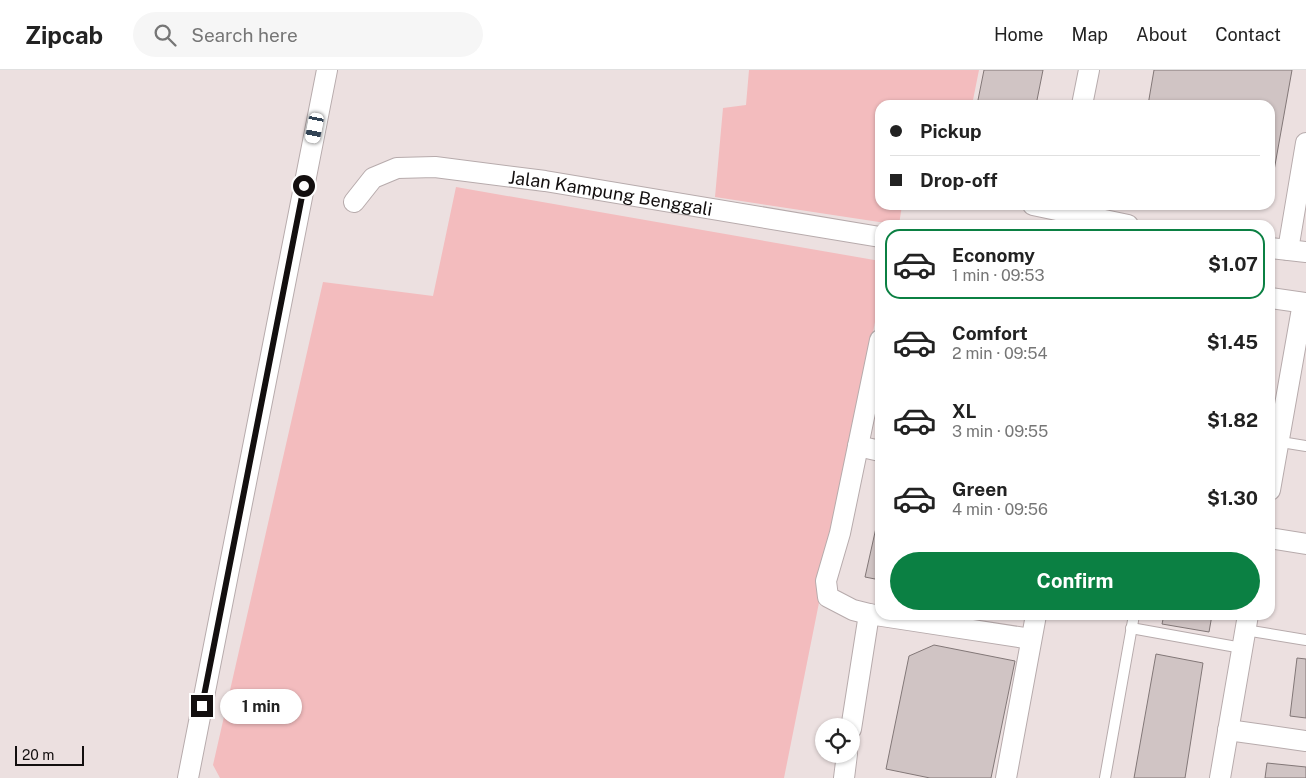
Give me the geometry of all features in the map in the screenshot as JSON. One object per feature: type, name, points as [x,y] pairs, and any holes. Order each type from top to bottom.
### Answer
[{"type":"street","points":[[188,778],[327,70]]},
{"type":"street","points":[[1083,100],[1089,70]]},
{"type":"street","points":[[1288,250],[1306,143]]},
{"type":"street","name":"Jalan Kampung Benggali","points":[[354,202],[373,178],[397,168],[435,167],[545,181],[875,236]]},
{"type":"street","points":[[1061,213],[1100,220]]},
{"type":"street","points":[[1275,299],[1304,303],[1300,348],[1275,437]]},
{"type":"street","points":[[875,364],[840,532],[826,581],[828,597],[840,605],[875,615]]},
{"type":"street","points":[[858,446],[875,450]]},
{"type":"street","points":[[1275,539],[1306,544]]},
{"type":"street","points":[[853,718],[869,614]]},
{"type":"street","points":[[908,620],[1031,639]]},
{"type":"street","points":[[1006,778],[1035,620]]},
{"type":"street","points":[[1220,778],[1245,631]]},
{"type":"street","points":[[1228,730],[1306,741]]},
{"type":"street","points":[[844,778],[846,763]]},
{"type":"lane","points":[[1275,441],[1306,446]]},
{"type":"lane","points":[[1104,778],[1133,620]]},
{"type":"lane","points":[[1132,628],[1245,631],[1306,640]]},
{"type":"shaded area","points":[[749,70],[979,70],[973,100],[875,100],[875,210],[901,210],[900,220],[875,221],[715,197],[723,108],[746,105]]},
{"type":"shaded area","points":[[456,187],[875,260],[875,322],[784,778],[220,778],[213,765],[323,282],[433,296]]},
{"type":"building","points":[[984,70],[1043,70],[1037,100],[978,100]]},
{"type":"building","points":[[1154,70],[1292,70],[1275,165],[1275,100],[1149,100]]},
{"type":"building","points":[[875,532],[875,579],[865,577]]},
{"type":"building","points":[[1163,620],[1211,620],[1209,632],[1162,624]]},
{"type":"building","points":[[934,645],[1015,661],[991,778],[930,778],[886,769],[909,656]]},
{"type":"building","points":[[1156,654],[1203,663],[1185,778],[1134,778]]},
{"type":"building","points":[[1297,658],[1306,659],[1306,718],[1290,716]]},
{"type":"building","points":[[1267,763],[1306,767],[1306,778],[1265,778]]},
{"type":"route","points":[[202,706],[304,186]]}]
